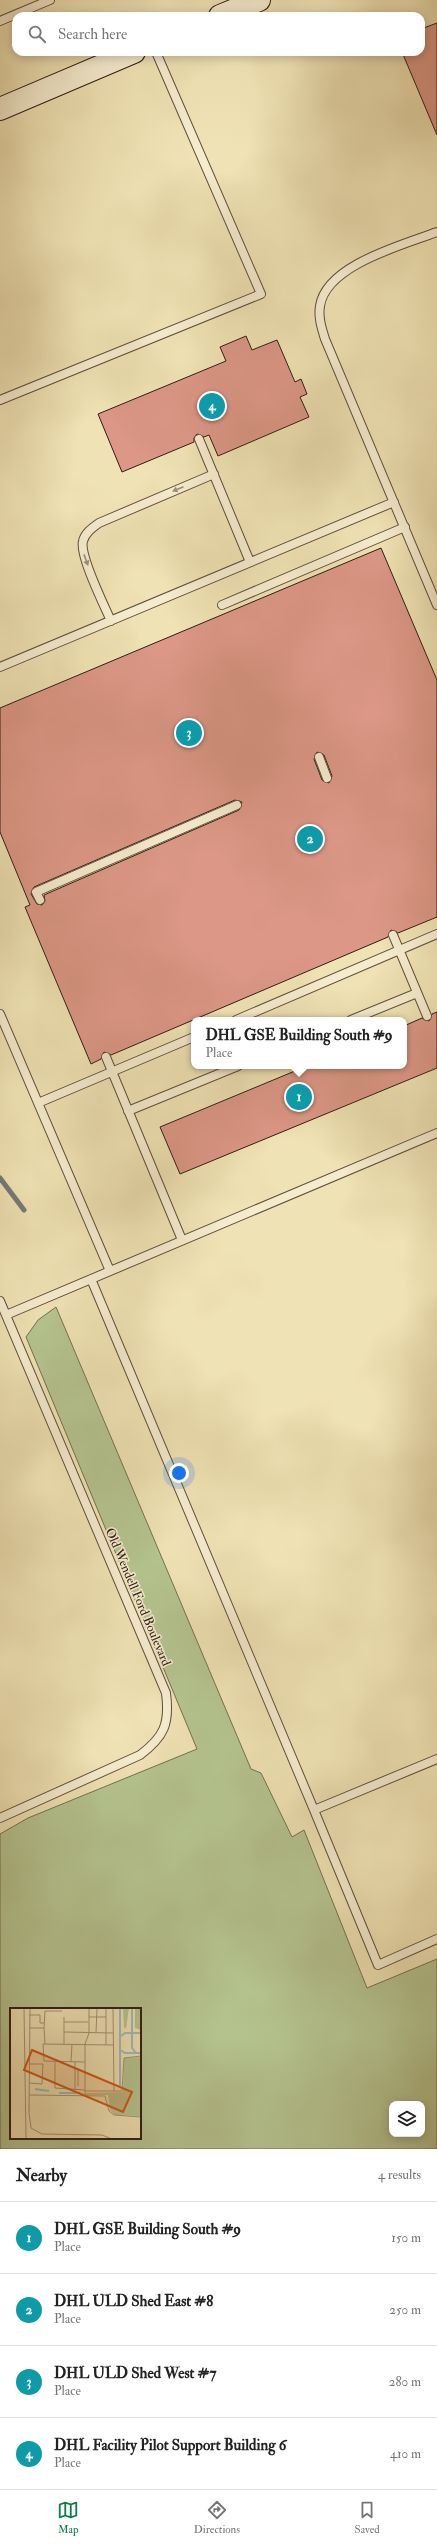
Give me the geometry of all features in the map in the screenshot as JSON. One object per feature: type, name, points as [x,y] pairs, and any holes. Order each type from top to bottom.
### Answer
[{"type":"street","points":[[230,12],[259,0]]},
{"type":"street","points":[[0,109],[125,56]]},
{"type":"lane","points":[[21,12],[50,0]]},
{"type":"lane","points":[[0,21],[12,16]]},
{"type":"lane","points":[[0,400],[261,294],[158,56]]},
{"type":"lane","points":[[437,232],[341,273],[324,294],[320,306],[320,322],[325,339],[437,605]]},
{"type":"lane","points":[[200,440],[250,562]]},
{"type":"lane","points":[[111,621],[84,555],[82,542],[88,530],[99,523],[214,474]]},
{"type":"lane","points":[[0,667],[394,502]]},
{"type":"lane","points":[[222,605],[405,527]]},
{"type":"lane","points":[[319,757],[328,778]]},
{"type":"lane","points":[[40,900],[36,892],[237,805]]},
{"type":"lane","points":[[243,1017],[437,934]]},
{"type":"lane","points":[[393,935],[427,1016]]},
{"type":"lane","points":[[358,1017],[417,993]]},
{"type":"lane","points":[[0,1014],[110,1271]]},
{"type":"lane","points":[[38,1102],[191,1038]]},
{"type":"lane","points":[[106,1057],[182,1240]]},
{"type":"lane","points":[[128,1111],[231,1069]]},
{"type":"lane","points":[[6,1315],[437,1133]]},
{"type":"lane","points":[[91,1279],[378,1964],[437,1940]]},
{"type":"lane","name":"Old Wendell Ford Boulevard","points":[[0,1301],[166,1693],[168,1712],[164,1730],[156,1743],[140,1755],[0,1818]]},
{"type":"lane","points":[[314,1810],[437,1759]]},
{"type":"green space","points":[[56,1307],[251,1769],[261,1773],[292,1837],[304,1830],[367,1988],[437,1959],[437,2149],[0,2149],[0,1834],[28,1818],[197,1749],[26,1337],[38,1320]]},
{"type":"building","points":[[437,23],[437,135],[404,56],[425,56],[425,28]]},
{"type":"building","points":[[246,336],[252,350],[277,340],[295,382],[301,379],[307,394],[300,397],[309,417],[218,456],[209,435],[204,437],[197,434],[194,438],[194,442],[122,472],[98,414],[226,361],[220,347]]},
{"type":"building","points":[[381,548],[437,680],[437,917],[398,933],[391,930],[388,937],[200,1017],[191,1017],[191,1021],[111,1055],[104,1052],[101,1059],[91,1064],[25,907],[30,905],[0,832],[0,708]],"holes":[[[317,752],[324,755],[332,776],[329,783],[322,780],[314,759]],[[235,800],[242,802],[239,810],[44,895],[45,901],[42,905],[37,904],[31,894],[34,887]]]},
{"type":"building","points":[[437,1012],[437,1068],[180,1174],[160,1127],[300,1069],[407,1069],[407,1025],[422,1018],[429,1021],[432,1014]]},
{"type":"waterway","points":[[0,1178],[24,1210]]},
{"type":"place","name":"DHL Facility Pilot Support Building 6","points":[[212,406]]},
{"type":"place","name":"DHL ULD Shed West #7","points":[[189,733]]},
{"type":"place","name":"DHL ULD Shed East #8","points":[[310,839]]},
{"type":"place","name":"DHL GSE Building South #9","points":[[299,1097]]}]
